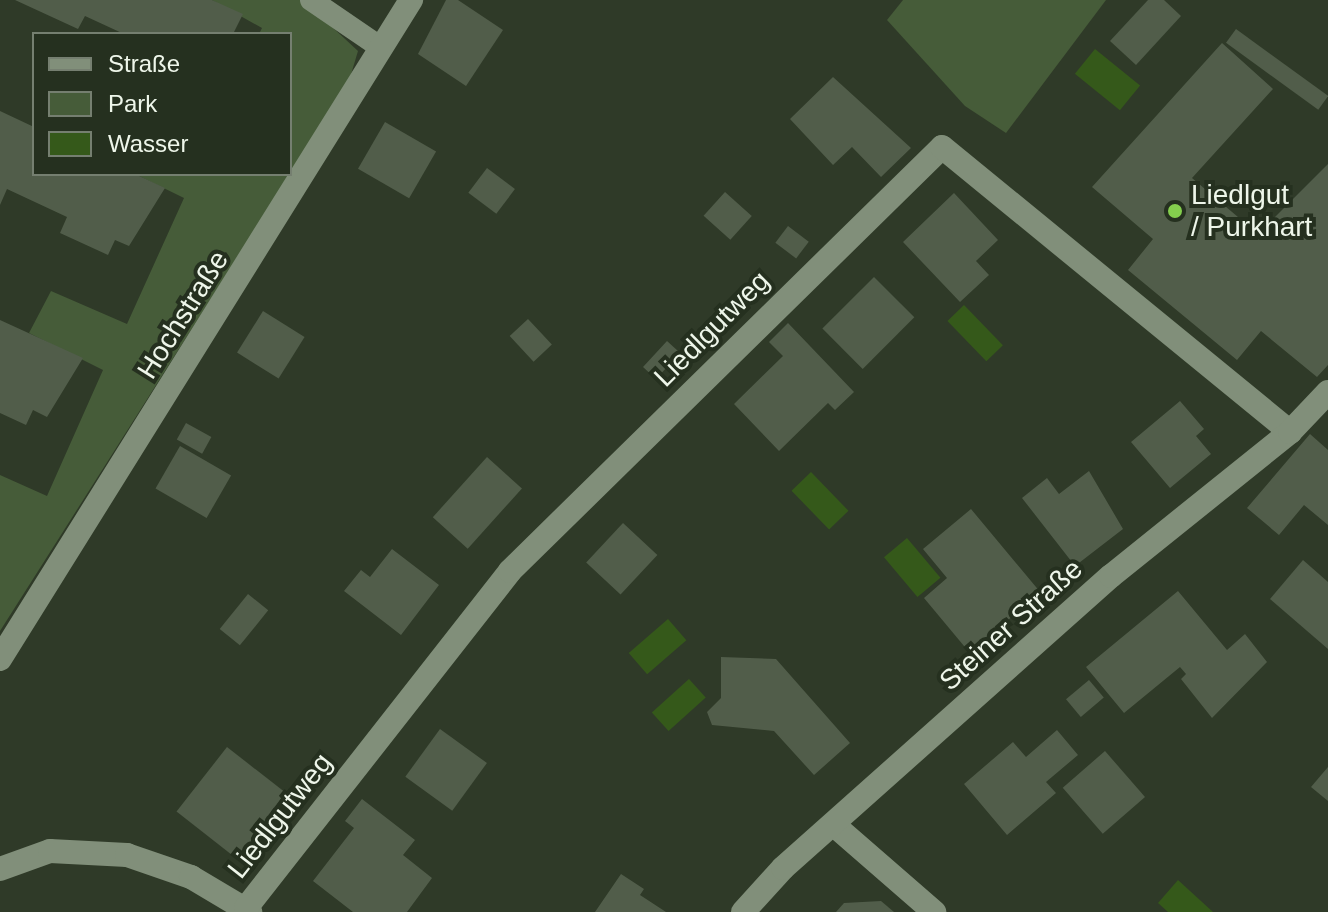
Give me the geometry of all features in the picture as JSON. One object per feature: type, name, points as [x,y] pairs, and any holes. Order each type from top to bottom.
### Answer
[{"type":"street","name":"Hochstraße","points":[[1,656],[411,0]]},
{"type":"street","name":"Liedlgutweg","points":[[248,910],[510,571],[942,147],[1290,432]]},
{"type":"street","name":"Steiner Straße","points":[[743,912],[834,825],[1111,576],[1290,432],[1328,392]]},
{"type":"street","points":[[834,825],[934,912]]},
{"type":"street","points":[[0,869],[50,851],[127,855],[191,877],[248,910]]},
{"type":"lane","points":[[311,0],[380,47]]},
{"type":"green space","points":[[212,0],[303,0],[358,51],[349,81],[292,171],[292,32],[260,32],[262,28]]},
{"type":"green space","points":[[903,0],[1106,0],[1006,133],[965,106],[887,20]]},
{"type":"green space","points":[[139,176],[289,176],[0,631],[0,475],[47,496],[103,370],[29,333],[51,291],[127,324],[184,198]]},
{"type":"water","points":[[1095,49],[1140,86],[1120,110],[1075,74]]},
{"type":"water","points":[[964,305],[1003,345],[986,361],[947,321]]},
{"type":"water","points":[[811,472],[849,511],[829,530],[792,491]]},
{"type":"water","points":[[907,538],[940,578],[917,597],[884,557]]},
{"type":"water","points":[[668,619],[686,640],[647,674],[629,653]]},
{"type":"water","points":[[689,679],[706,698],[669,731],[652,712]]},
{"type":"water","points":[[1178,880],[1213,912],[1168,912],[1158,903]]},
{"type":"building","points":[[15,0],[212,0],[243,14],[234,32],[120,32],[85,16],[78,29]]},
{"type":"building","points":[[446,0],[458,0],[503,30],[466,86],[418,54]]},
{"type":"building","points":[[1148,0],[1164,0],[1181,16],[1136,65],[1110,41]]},
{"type":"building","points":[[1236,29],[1328,96],[1318,110],[1226,43]]},
{"type":"building","name":"Liedlgut / Purkhart","points":[[1222,43],[1273,89],[1192,178],[1258,234],[1328,164],[1328,365],[1317,377],[1261,331],[1237,360],[1128,270],[1153,239],[1092,187]]},
{"type":"building","points":[[833,77],[911,148],[881,177],[852,147],[833,165],[790,119]]},
{"type":"building","points":[[0,111],[32,126],[32,176],[139,176],[165,188],[129,246],[115,240],[108,255],[60,233],[67,217],[7,189],[0,205]]},
{"type":"building","points":[[385,122],[436,152],[409,198],[358,169]]},
{"type":"building","points":[[487,168],[515,189],[496,214],[468,193]]},
{"type":"building","points":[[725,192],[752,216],[730,240],[704,216]]},
{"type":"building","points":[[954,193],[998,240],[976,261],[989,275],[960,302],[903,242]]},
{"type":"building","points":[[788,226],[809,242],[796,258],[775,243]]},
{"type":"building","points":[[874,277],[914,317],[863,369],[822,329]]},
{"type":"building","points":[[263,311],[305,337],[279,379],[237,353]]},
{"type":"building","points":[[528,319],[552,345],[534,362],[510,336]]},
{"type":"building","points":[[0,320],[83,358],[47,417],[33,410],[26,425],[0,413]]},
{"type":"building","points":[[788,323],[854,392],[835,410],[828,403],[779,451],[734,404],[783,356],[769,342]]},
{"type":"building","points":[[667,341],[689,361],[678,374],[668,366],[656,379],[643,367]]},
{"type":"building","points":[[1180,401],[1204,429],[1196,436],[1211,454],[1170,488],[1131,442]]},
{"type":"building","points":[[186,423],[211,437],[202,454],[177,440]]},
{"type":"building","points":[[1310,434],[1328,450],[1328,525],[1304,505],[1279,535],[1247,508]]},
{"type":"building","points":[[180,446],[231,476],[207,518],[156,488]]},
{"type":"building","points":[[487,457],[522,488],[468,549],[433,517]]},
{"type":"building","points":[[1089,471],[1123,529],[1075,566],[1022,498],[1047,478],[1059,494]]},
{"type":"building","points":[[971,509],[1041,593],[969,652],[924,598],[947,578],[923,549]]},
{"type":"building","points":[[623,523],[657,555],[621,595],[586,562]]},
{"type":"building","points":[[392,549],[439,585],[401,635],[344,591],[361,570],[370,577]]},
{"type":"building","points":[[1303,560],[1328,582],[1328,649],[1270,599]]},
{"type":"building","points":[[1178,591],[1227,650],[1245,634],[1267,662],[1212,718],[1181,679],[1186,674],[1180,667],[1124,713],[1086,667]]},
{"type":"building","points":[[248,594],[268,610],[240,645],[220,629]]},
{"type":"building","points":[[721,657],[776,659],[850,743],[814,775],[774,731],[712,725],[707,712],[721,698]]},
{"type":"building","points":[[1089,680],[1104,698],[1081,717],[1066,699]]},
{"type":"building","points":[[440,729],[487,763],[452,811],[405,777]]},
{"type":"building","points":[[1057,730],[1078,755],[1046,782],[1056,793],[1007,835],[964,784],[1013,742],[1026,757]]},
{"type":"building","points":[[227,747],[292,798],[242,863],[177,812]]},
{"type":"building","points":[[1105,751],[1145,797],[1103,834],[1063,788]]},
{"type":"building","points":[[1328,767],[1328,801],[1311,787]]},
{"type":"building","points":[[362,799],[415,840],[403,855],[432,878],[407,912],[353,912],[313,881],[354,828],[345,821]]},
{"type":"building","points":[[621,874],[644,889],[640,895],[666,912],[595,912]]},
{"type":"building","points":[[881,901],[894,912],[836,912],[844,903]]},
{"type":"place","name":"Liedlgut / Purkhart","points":[[1175,211]]}]
